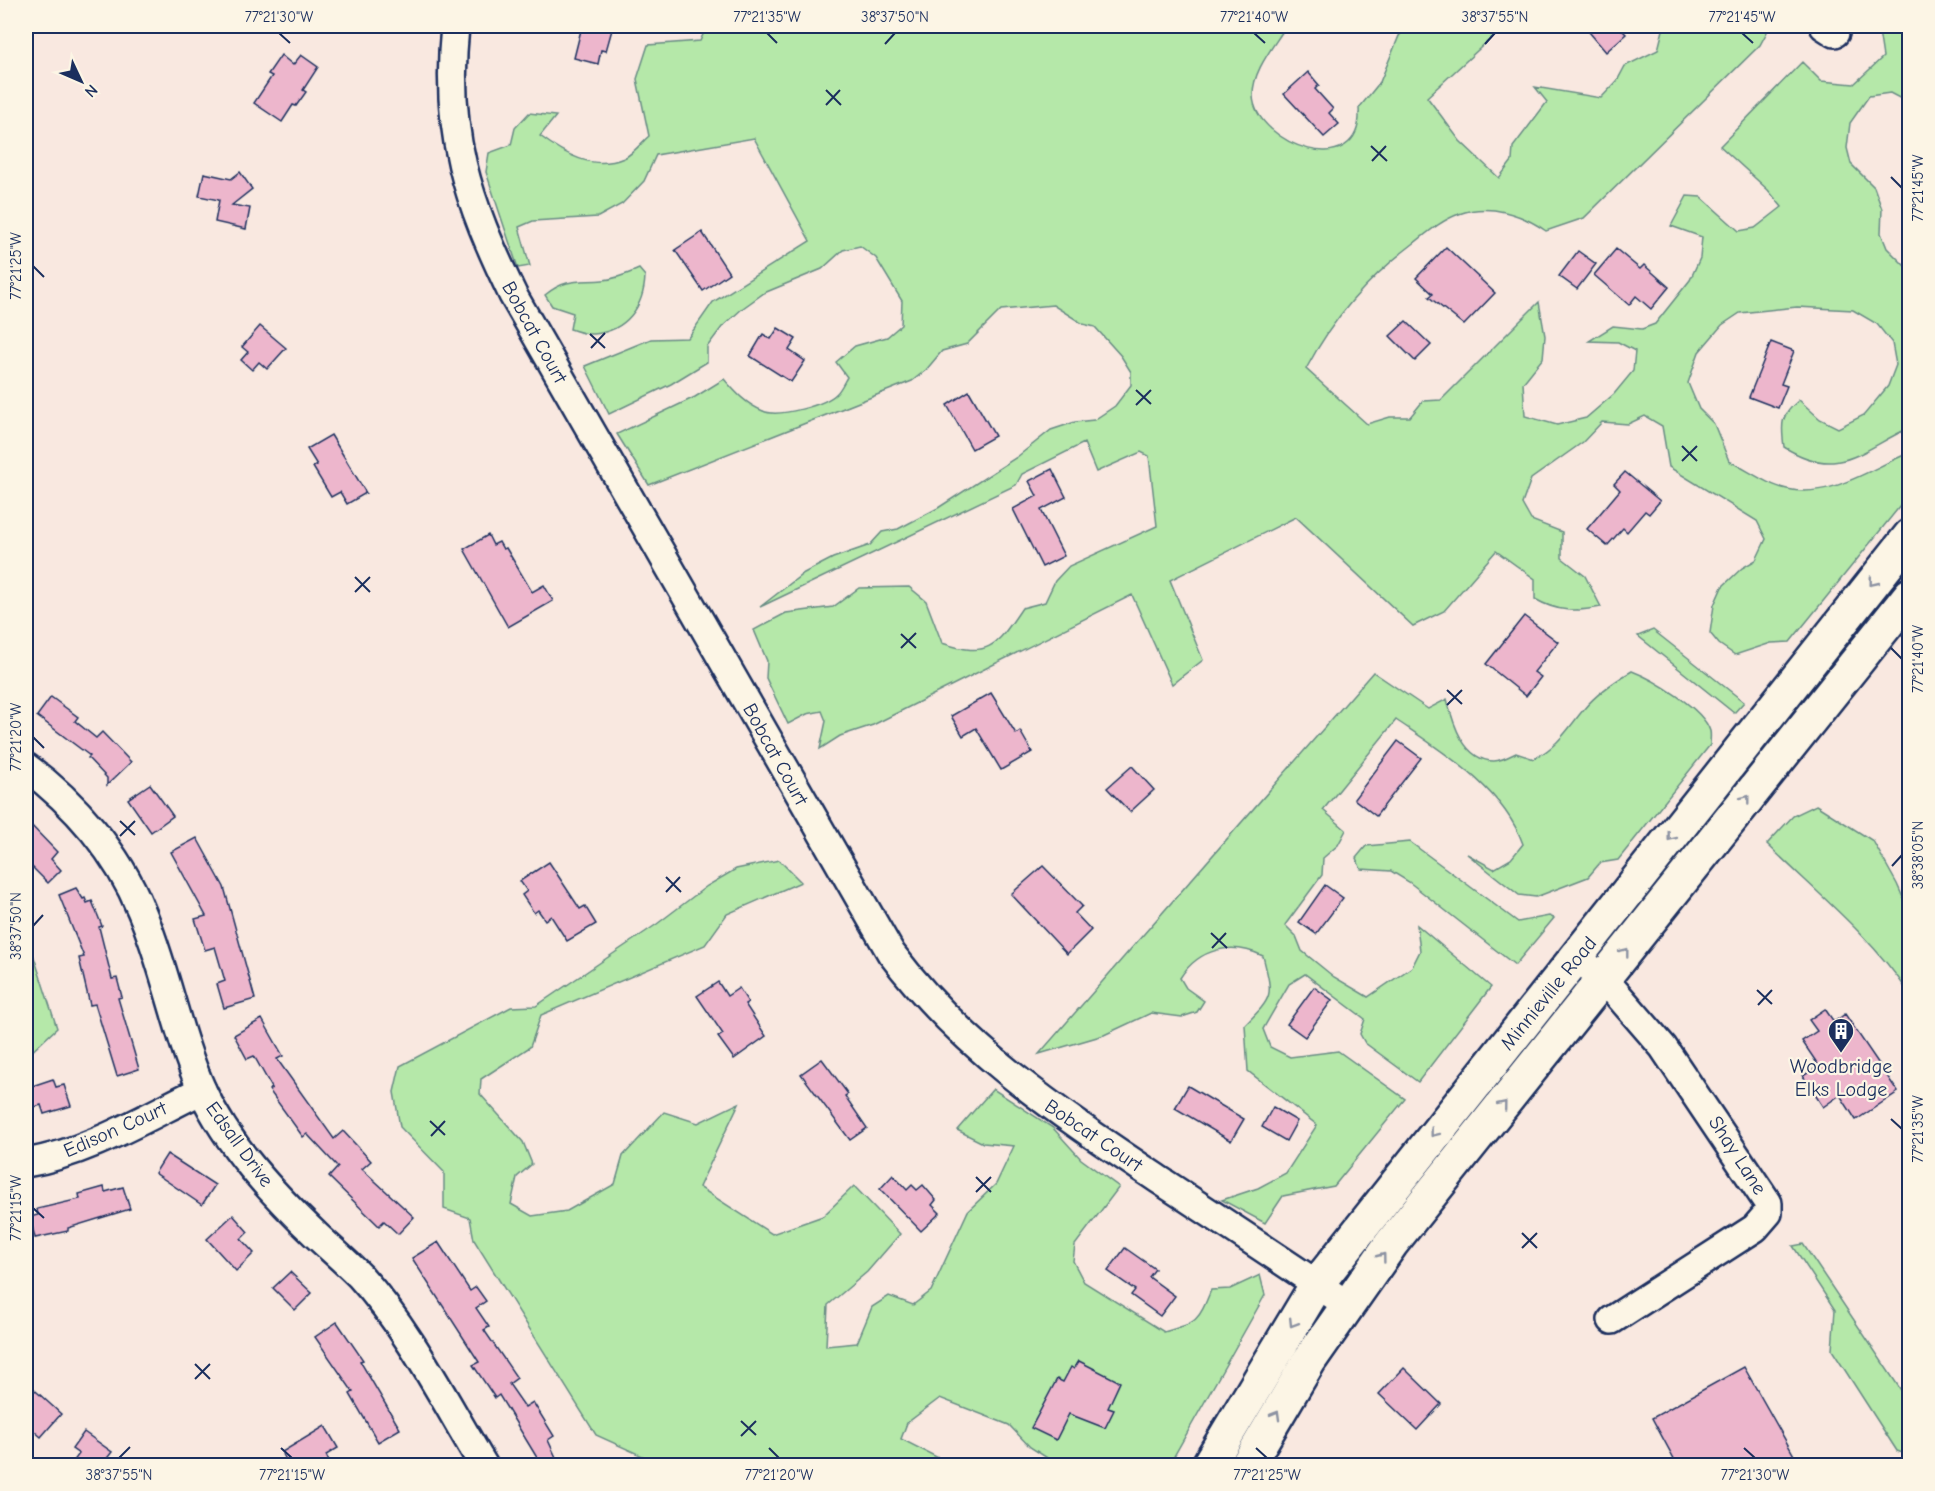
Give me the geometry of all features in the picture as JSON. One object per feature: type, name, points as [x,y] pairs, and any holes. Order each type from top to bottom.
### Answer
[{"type":"main road","name":"Minnieville Road","points":[[1208,1466],[1317,1284],[1910,536]]},
{"type":"main road","name":"Minnieville Road","points":[[1247,1466],[1286,1398],[1348,1305],[1405,1226],[1910,595]]},
{"type":"street","name":"Bobcat Court","points":[[455,26],[452,60],[453,116],[470,194],[486,239],[513,296],[641,514],[869,919],[891,953],[942,1014],[976,1048],[1026,1088],[1072,1122],[1348,1305]]},
{"type":"street","name":"Edsall Drive","points":[[26,767],[58,794],[88,825],[128,883],[141,910],[179,1029],[202,1089],[226,1131],[267,1184],[359,1275],[385,1306],[484,1466]]},
{"type":"street","name":"Shay Lane","points":[[1576,957],[1604,979],[1663,1047],[1768,1203],[1768,1214],[1755,1228],[1612,1320]]},
{"type":"street","name":"Edison Court","points":[[26,1163],[67,1153],[102,1139],[202,1089]]},
{"type":"green space","points":[[707,26],[1286,26],[1256,77],[1253,96],[1258,113],[1271,129],[1289,141],[1309,149],[1328,151],[1345,145],[1356,132],[1359,108],[1380,82],[1399,36],[1407,26],[1504,26],[1427,97],[1460,141],[1499,178],[1512,161],[1513,147],[1547,102],[1535,87],[1601,98],[1617,81],[1625,66],[1658,50],[1664,26],[1765,26],[1767,32],[1760,45],[1584,218],[1546,231],[1516,215],[1493,210],[1470,211],[1447,220],[1396,257],[1366,285],[1340,316],[1316,350],[1306,369],[1367,424],[1390,417],[1410,417],[1423,401],[1441,400],[1539,302],[1545,336],[1543,358],[1523,383],[1525,416],[1557,425],[1586,418],[1614,394],[1633,371],[1635,351],[1618,342],[1589,341],[1613,326],[1642,329],[1655,324],[1690,280],[1700,258],[1702,237],[1671,226],[1687,196],[1701,197],[1739,231],[1755,228],[1782,207],[1768,190],[1720,146],[1802,62],[1821,81],[1854,84],[1883,57],[1879,31],[1891,26],[1909,26],[1909,103],[1890,93],[1869,96],[1850,123],[1847,148],[1851,164],[1874,187],[1882,209],[1881,233],[1887,248],[1909,270],[1909,428],[1863,453],[1835,462],[1803,457],[1784,447],[1783,421],[1788,411],[1799,400],[1820,419],[1838,428],[1864,415],[1888,386],[1896,365],[1892,343],[1877,324],[1853,310],[1797,307],[1740,313],[1722,325],[1699,352],[1688,383],[1699,409],[1714,424],[1729,461],[1765,481],[1787,489],[1819,490],[1850,480],[1909,453],[1909,495],[1790,642],[1771,643],[1735,655],[1719,644],[1710,633],[1714,605],[1722,587],[1742,568],[1756,560],[1766,539],[1757,521],[1669,467],[1662,426],[1645,416],[1628,424],[1602,422],[1583,442],[1531,479],[1522,504],[1531,520],[1562,532],[1562,558],[1585,576],[1601,607],[1567,610],[1535,599],[1535,579],[1496,551],[1444,611],[1413,626],[1296,517],[1170,580],[1203,660],[1172,684],[1132,595],[873,725],[840,736],[820,749],[826,721],[822,711],[807,714],[788,724],[766,678],[767,661],[754,630],[786,613],[833,607],[859,588],[909,587],[926,601],[942,643],[958,648],[982,649],[998,640],[1022,608],[1045,602],[1055,581],[1069,566],[1157,526],[1149,456],[1141,452],[1096,472],[1084,443],[1022,474],[1016,485],[760,607],[804,573],[833,558],[870,545],[882,532],[898,529],[938,508],[1017,457],[1051,430],[1075,422],[1094,420],[1115,406],[1131,385],[1131,372],[1121,356],[1095,327],[1083,324],[1053,305],[1001,310],[967,344],[942,351],[926,370],[912,381],[649,485],[617,434],[695,397],[724,379],[742,398],[763,411],[790,412],[813,406],[837,393],[847,377],[836,362],[855,346],[887,337],[901,325],[902,301],[876,258],[860,246],[843,250],[822,269],[764,293],[743,308],[722,327],[707,347],[707,362],[671,384],[609,414],[585,366],[651,339],[688,338],[713,302],[810,241],[754,138],[656,155],[644,181],[622,204],[598,217],[533,221],[519,227],[530,266],[518,268],[486,172],[489,153],[511,145],[515,128],[529,113],[556,116],[540,136],[579,159],[601,163],[624,158],[649,136],[637,79],[648,45],[700,41]]},
{"type":"green space","points":[[639,269],[645,276],[637,307],[624,323],[605,332],[588,334],[570,329],[573,313],[552,306],[545,295],[566,283],[612,279]]},
{"type":"green space","points":[[1653,630],[1744,702],[1734,713],[1638,636]]},
{"type":"green space","points":[[1632,671],[1664,687],[1698,713],[1710,731],[1710,745],[1618,860],[1600,863],[1588,877],[1536,897],[1519,895],[1467,854],[1494,869],[1511,859],[1523,844],[1514,824],[1501,806],[1470,773],[1396,720],[1323,810],[1346,830],[1338,845],[1323,858],[1322,875],[1285,925],[1296,936],[1302,951],[1334,977],[1368,997],[1412,967],[1420,951],[1417,925],[1491,987],[1418,1082],[1365,1043],[1360,1034],[1365,1019],[1305,974],[1289,984],[1263,1029],[1270,1047],[1290,1057],[1338,1051],[1405,1099],[1334,1186],[1283,1196],[1265,1223],[1222,1200],[1258,1188],[1286,1173],[1317,1125],[1248,1071],[1245,1025],[1261,1008],[1269,995],[1263,956],[1251,951],[1228,948],[1206,954],[1197,960],[1180,978],[1186,988],[1204,1001],[1197,1012],[1182,1017],[1151,1013],[1104,1035],[1039,1054],[1373,672],[1428,709],[1447,699],[1457,730],[1468,748],[1475,755],[1494,761],[1516,753],[1534,759],[1543,754],[1562,737],[1595,698]]},
{"type":"green space","points":[[1816,805],[1873,841],[1897,884],[1909,911],[1909,993],[1878,952],[1860,933],[1767,844],[1793,816]]},
{"type":"green space","points":[[1410,842],[1518,922],[1549,916],[1554,918],[1515,965],[1409,882],[1391,871],[1361,869],[1356,858],[1366,846]]},
{"type":"green space","points":[[779,860],[801,882],[727,914],[705,945],[541,1015],[530,1047],[481,1079],[480,1094],[523,1142],[532,1164],[517,1177],[511,1204],[532,1216],[567,1211],[615,1184],[623,1156],[664,1112],[698,1123],[739,1103],[699,1187],[772,1234],[823,1216],[854,1186],[900,1234],[867,1272],[828,1305],[826,1346],[857,1343],[872,1307],[889,1296],[913,1305],[931,1291],[968,1211],[996,1184],[1014,1146],[983,1143],[957,1130],[993,1089],[1053,1128],[1081,1159],[1119,1187],[1075,1245],[1073,1261],[1084,1282],[1164,1332],[1184,1326],[1195,1319],[1203,1309],[1211,1290],[1230,1289],[1260,1275],[1265,1295],[1169,1465],[1058,1465],[1030,1447],[1009,1425],[940,1398],[907,1423],[901,1439],[952,1465],[651,1465],[647,1458],[596,1435],[474,1240],[470,1218],[444,1209],[444,1172],[400,1127],[394,1092],[400,1066],[511,1007],[536,1006],[657,924],[707,886],[736,869]]},
{"type":"green space","points":[[34,957],[57,1028],[26,1057],[26,968]]},
{"type":"green space","points":[[1803,1244],[1909,1402],[1909,1455],[1897,1451],[1832,1350],[1835,1310],[1793,1246]]},
{"type":"building","points":[[582,26],[613,26],[606,51],[601,50],[598,64],[574,58]]},
{"type":"building","points":[[1584,26],[1618,26],[1626,34],[1606,52]]},
{"type":"building","points":[[281,55],[293,65],[301,55],[318,67],[303,90],[306,92],[296,106],[293,105],[282,122],[254,103],[272,76],[268,74]]},
{"type":"building","points":[[1308,72],[1319,85],[1315,89],[1333,109],[1329,113],[1339,124],[1324,137],[1284,94]]},
{"type":"building","points":[[240,172],[252,189],[232,205],[250,208],[246,229],[215,222],[219,200],[199,196],[204,173],[231,179]]},
{"type":"building","points":[[702,232],[729,273],[703,291],[675,250]]},
{"type":"building","points":[[1446,247],[1495,293],[1464,325],[1429,297],[1433,294],[1416,278]]},
{"type":"building","points":[[1616,249],[1640,269],[1644,265],[1669,287],[1651,309],[1636,296],[1629,305],[1594,275]]},
{"type":"building","points":[[1578,251],[1596,264],[1577,289],[1559,276]]},
{"type":"building","points":[[1406,321],[1431,345],[1415,361],[1390,336]]},
{"type":"building","points":[[260,326],[286,348],[267,369],[259,362],[252,370],[241,360],[248,352],[242,347]]},
{"type":"building","points":[[778,328],[796,339],[789,350],[805,361],[791,382],[750,356],[763,334],[771,339]]},
{"type":"building","points":[[1771,342],[1794,351],[1781,384],[1787,386],[1778,408],[1749,397]]},
{"type":"building","points":[[969,391],[995,436],[972,449],[947,405]]},
{"type":"building","points":[[331,435],[366,493],[347,504],[340,492],[331,497],[313,467],[317,465],[307,449]]},
{"type":"building","points":[[1052,469],[1066,497],[1041,510],[1064,556],[1042,567],[1013,509],[1037,496],[1029,481]]},
{"type":"building","points":[[1625,472],[1660,501],[1649,514],[1645,511],[1627,532],[1623,528],[1607,546],[1587,529],[1620,490],[1614,484]]},
{"type":"building","points":[[488,535],[493,545],[499,542],[503,549],[506,548],[532,592],[544,585],[553,601],[508,627],[464,549]]},
{"type":"building","points":[[1524,616],[1558,642],[1534,672],[1541,677],[1526,696],[1486,664]]},
{"type":"building","points":[[991,693],[1016,734],[1020,731],[1032,752],[1001,770],[976,728],[963,736],[951,716]]},
{"type":"building","points":[[51,697],[78,717],[75,721],[96,738],[102,732],[131,762],[107,785],[107,778],[88,758],[90,756],[37,716]]},
{"type":"building","points":[[1398,741],[1421,758],[1376,816],[1354,799]]},
{"type":"building","points":[[1132,766],[1154,790],[1130,812],[1107,788]]},
{"type":"building","points":[[150,784],[173,816],[151,832],[128,799]]},
{"type":"building","points":[[26,820],[57,852],[51,859],[61,870],[48,883],[26,861]]},
{"type":"building","points":[[197,838],[224,887],[255,999],[224,1008],[217,984],[225,981],[215,947],[205,950],[195,919],[206,916],[171,852]]},
{"type":"building","points":[[549,862],[580,909],[585,906],[596,924],[567,941],[551,916],[545,920],[538,910],[534,913],[522,895],[527,891],[520,881]]},
{"type":"building","points":[[1043,866],[1082,906],[1075,913],[1091,930],[1067,954],[1011,894]]},
{"type":"building","points":[[1325,885],[1343,898],[1316,934],[1299,922]]},
{"type":"building","points":[[76,888],[87,903],[92,901],[102,926],[99,927],[112,979],[117,978],[122,997],[118,998],[139,1069],[117,1076],[95,1004],[90,1005],[79,958],[84,957],[59,895]]},
{"type":"building","points":[[718,982],[727,996],[739,988],[748,1002],[745,1004],[766,1036],[734,1059],[718,1037],[723,1034],[697,996]]},
{"type":"building","points":[[1314,987],[1332,1000],[1305,1037],[1287,1024]]},
{"type":"building","name":"Woodbridge Elks Lodge","points":[[1825,1009],[1834,1022],[1845,1014],[1898,1092],[1856,1120],[1840,1095],[1823,1107],[1803,1076],[1819,1066],[1802,1041],[1817,1031],[1809,1020]]},
{"type":"building","points":[[262,1019],[283,1056],[277,1059],[334,1139],[343,1131],[371,1161],[362,1169],[414,1217],[398,1234],[384,1221],[379,1226],[329,1177],[338,1167],[307,1134],[303,1137],[269,1090],[272,1088],[254,1056],[247,1059],[234,1035]]},
{"type":"building","points":[[822,1059],[848,1094],[845,1096],[867,1128],[850,1140],[801,1074]]},
{"type":"building","points":[[53,1079],[56,1087],[64,1085],[71,1106],[44,1114],[41,1105],[26,1110],[26,1088]]},
{"type":"building","points":[[1188,1086],[1244,1119],[1231,1141],[1175,1108]]},
{"type":"building","points":[[1273,1107],[1297,1121],[1286,1141],[1262,1127]]},
{"type":"building","points":[[167,1154],[215,1185],[202,1205],[155,1173]]},
{"type":"building","points":[[893,1175],[907,1190],[912,1185],[917,1190],[923,1185],[936,1200],[932,1205],[940,1213],[921,1231],[880,1189]]},
{"type":"building","points":[[104,1187],[105,1192],[123,1187],[130,1209],[68,1228],[68,1231],[35,1238],[30,1217],[38,1215],[37,1209],[80,1199],[79,1194]]},
{"type":"building","points":[[233,1215],[248,1232],[241,1239],[254,1253],[236,1271],[207,1239]]},
{"type":"building","points":[[438,1242],[470,1291],[476,1287],[486,1301],[476,1308],[489,1327],[484,1330],[517,1378],[509,1384],[525,1407],[533,1402],[554,1436],[548,1440],[560,1466],[542,1466],[499,1395],[495,1398],[473,1365],[479,1362],[412,1258]]},
{"type":"building","points":[[1125,1248],[1155,1269],[1149,1277],[1175,1296],[1160,1316],[1131,1295],[1135,1290],[1108,1271]]},
{"type":"building","points":[[290,1272],[312,1293],[295,1310],[273,1288]]},
{"type":"building","points":[[337,1322],[363,1360],[360,1361],[400,1429],[378,1442],[350,1394],[353,1392],[315,1337]]},
{"type":"building","points":[[1079,1361],[1120,1382],[1108,1408],[1114,1410],[1105,1428],[1069,1414],[1056,1440],[1031,1428],[1057,1379],[1063,1382],[1071,1367],[1074,1369]]},
{"type":"building","points":[[1744,1367],[1800,1466],[1678,1466],[1652,1418]]},
{"type":"building","points":[[1404,1368],[1441,1404],[1417,1430],[1379,1394]]},
{"type":"building","points":[[26,1382],[61,1414],[41,1437],[26,1424]]},
{"type":"building","points":[[325,1426],[338,1448],[326,1455],[331,1466],[289,1466],[282,1452]]},
{"type":"building","points":[[84,1432],[112,1452],[101,1466],[70,1466],[79,1454],[72,1449]]},
{"type":"place","name":"Woodbridge Elks Lodge","points":[[1841,1054]]}]
